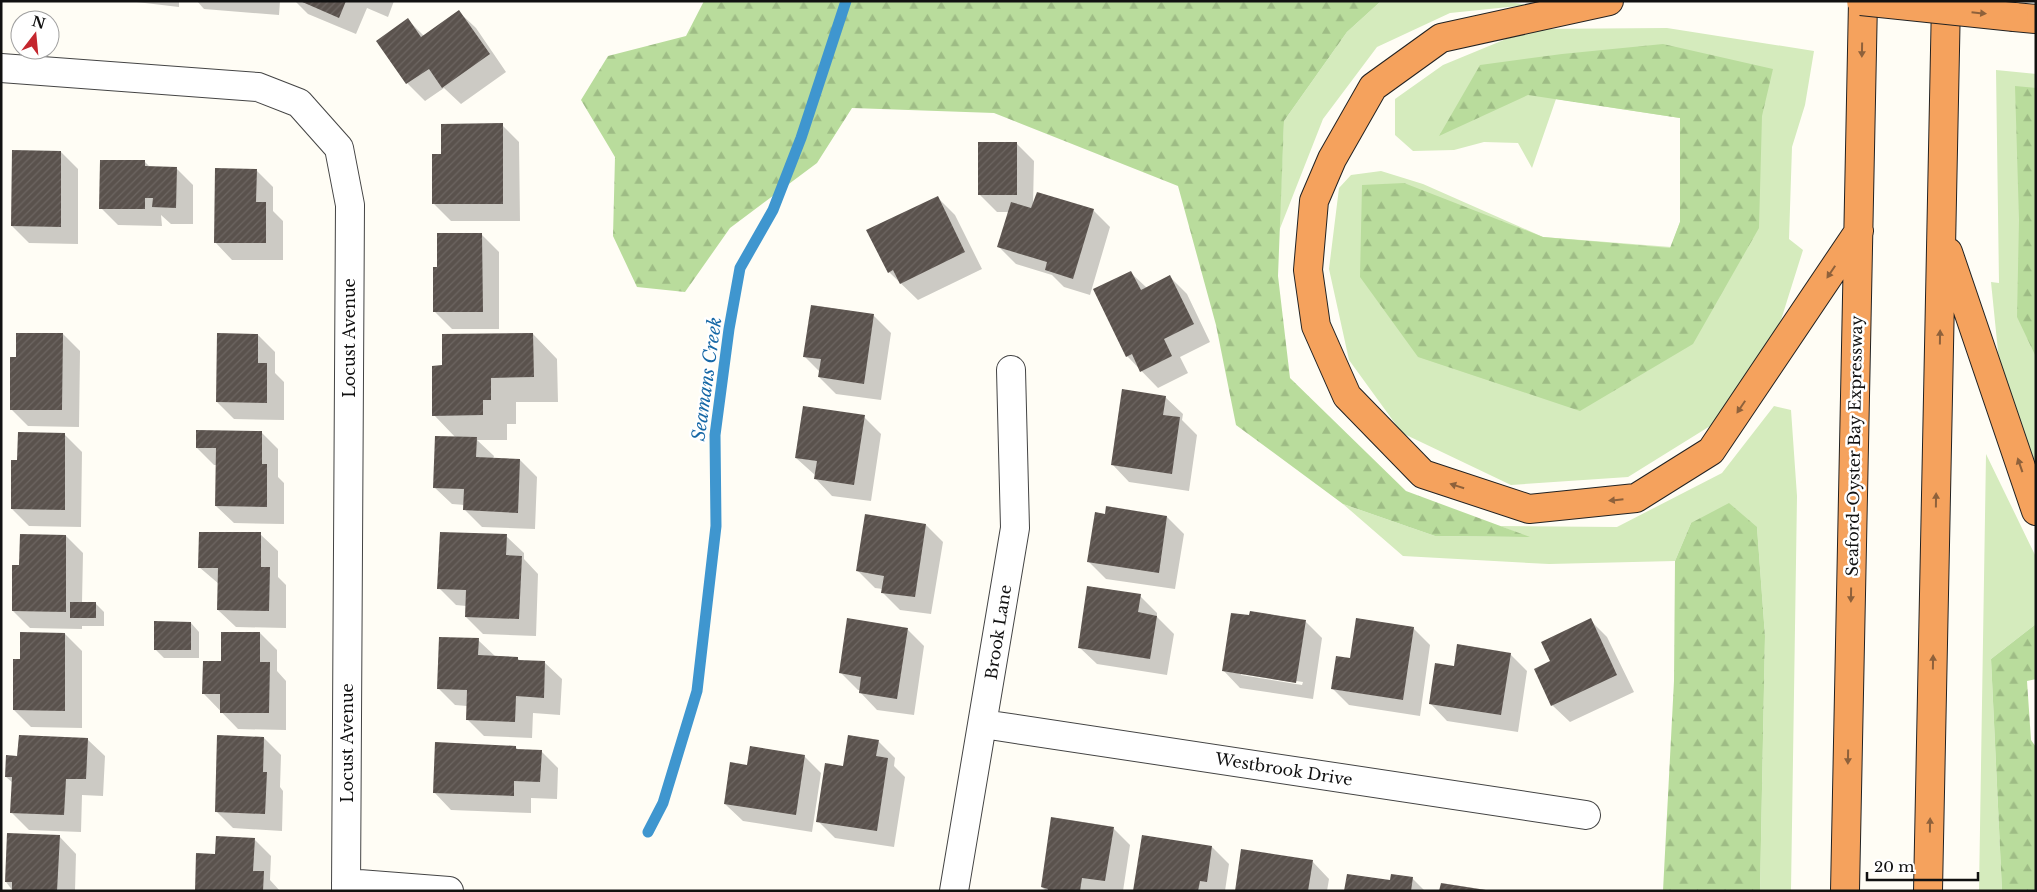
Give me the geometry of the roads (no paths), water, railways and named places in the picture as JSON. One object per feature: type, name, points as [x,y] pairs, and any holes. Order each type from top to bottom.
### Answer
[{"type":"highway","points":[[1609,1],[1440,38],[1372,87],[1332,159],[1314,201],[1308,270],[1316,326],[1347,396],[1423,474],[1529,509],[1636,498],[1711,451],[1859,231]]},
{"type":"highway","points":[[1862,1],[2025,18]]},
{"type":"highway","name":"Seaford-Oyster Bay Expressway","points":[[1845,891],[1862,1]]},
{"type":"highway","points":[[1928,891],[1946,1]]},
{"type":"highway","points":[[1942,233],[2036,511]]},
{"type":"street","name":"Locust Avenue","points":[[1,68],[258,87],[299,103],[339,148],[350,204],[346,887]]},
{"type":"street","name":"Brook Lane","points":[[954,891],[1015,528],[1011,370]]},
{"type":"street","name":"Westbrook Drive","points":[[983,724],[1586,815]]},
{"type":"street","points":[[346,887],[449,891]]},
{"type":"waterway","name":"Seamans Creek","points":[[648,832],[663,803],[697,691],[716,526],[715,435],[729,329],[740,268],[773,210],[801,138],[846,1]]}]
